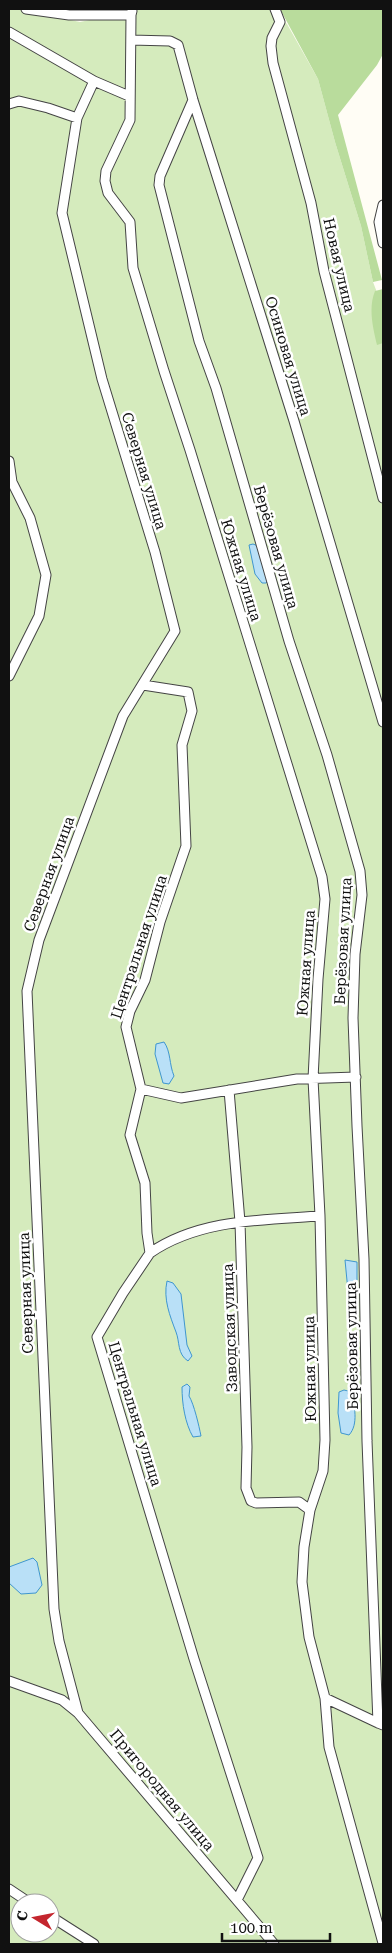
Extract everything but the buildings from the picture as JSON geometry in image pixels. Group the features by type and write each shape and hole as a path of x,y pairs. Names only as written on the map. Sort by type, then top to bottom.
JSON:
{"street":[{"path":"26,9 69,15 132,12"},
{"name":"Новая улица","path":"275,9 280,22 272,38 273,63 311,203 324,271 383,498"},
{"name":"Южная улица","path":"132,12 130,120 106,171 105,181 108,193 130,222 134,268 158,352 322,877 325,899 318,979 313,1079 320,1216 325,1440 323,1471 310,1510 304,1547 302,1582 308,1637 325,1698 329,1746 383,1943"},
{"path":"9,32 94,81 129,96"},
{"name":"Осиновая улица","path":"131,40 170,40 178,45 193,100 294,421 383,722"},
{"name":"Северная улица","path":"78,1713 59,1641 54,1609 27,991 39,940 123,716 175,631 155,552 102,379 62,213 77,118 94,81"},
{"path":"9,104 19,100 77,118"},
{"name":"Берёзовая улица","path":"193,100 160,176 160,185 199,341 216,388 286,631 327,755 360,871 362,895 355,954 353,1018 356,1126 364,1259 367,1441 381,1724"},
{"path":"383,205 379,222 383,243"},
{"path":"9,461 12,482 30,518 46,575 40,616 9,676"},
{"name":"Центральная улица","path":"143,685 188,692 192,711 182,745 186,846 160,922 145,980 130,1011 126,1028 141,1089 130,1136 145,1183 147,1233 150,1253 97,1337 194,1659 258,1858 237,1900"},
{"path":"141,1089 181,1098 264,1084 356,1077"},
{"name":"Заводская улица","path":"229,1090 240,1222 247,1447 246,1488 251,1501 256,1503 299,1502 310,1510"},
{"path":"150,1253 163,1244 192,1232 240,1222 320,1216"},
{"name":"Пригородная улица","path":"9,1681 62,1700 78,1713 274,1944"},
{"path":"325,1698 381,1724"},
{"path":"60,1922 94,1944"}],"green space":[{"path":"9,9 20,9 80,22 142,9 272,9 287,24 318,79 361,226 373,282 383,308 383,1944 9,1944"},
{"path":"280,9 383,9 383,54 377,65 338,115 382,280 373,282 361,226 318,79"},
{"path":"383,289 383,343 377,345 372,318 372,304 375,291"}],"water":[{"path":"249,545 258,546 269,580 266,583 262,583 255,574"},
{"path":"164,1042 168,1050 174,1076 169,1084 163,1083 155,1054 156,1044"},
{"path":"345,1260 357,1262 357,1291 348,1291"},
{"path":"167,1281 173,1283 181,1294 187,1345 192,1356 188,1361 180,1351 168,1307"},
{"path":"187,1384 190,1387 189,1396 201,1436 193,1437 186,1420 182,1387"},
{"path":"344,1390 352,1392 355,1409 354,1426 349,1435 341,1433 338,1413 339,1392"},
{"path":"33,1558 37,1562 42,1585 36,1593 21,1594 9,1583 9,1567"}]}
